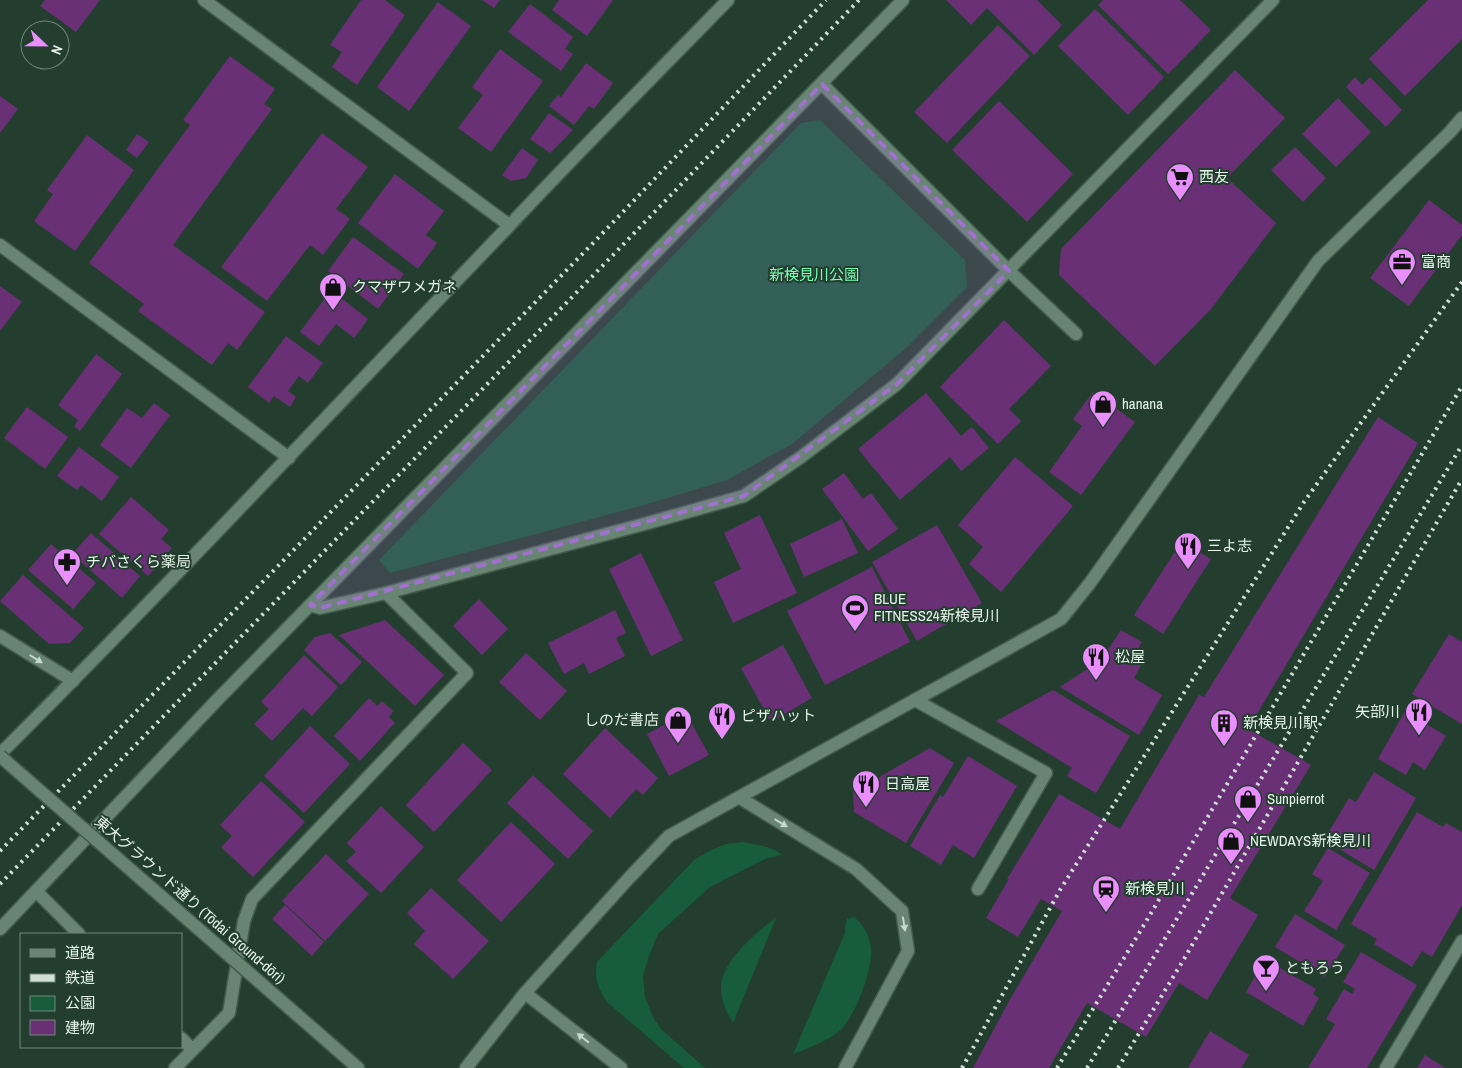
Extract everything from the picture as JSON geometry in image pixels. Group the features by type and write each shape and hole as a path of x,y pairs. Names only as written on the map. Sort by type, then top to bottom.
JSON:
{"street":[{"path":"204,0 509,225"},
{"path":"0,755 289,458 509,225 728,0"},
{"path":"0,929 219,698 903,0"},
{"path":"310,605 320,608 386,593 744,496 801,457 897,384 1273,0"},
{"path":"822,84 1009,271 1076,334"},
{"path":"466,1068 525,993 628,878 669,836 1061,619 1095,575 1318,261 1462,118"},
{"path":"0,245 289,458"},
{"path":"175,1068 229,1013 244,921 252,899 467,674 386,593"},
{"path":"0,636 72,681"},
{"path":"915,700 1046,773 978,889"},
{"name":"東大グラウンド通り (Tōdai Ground-dōri)","path":"0,755 358,1068"},
{"path":"740,798 856,869 902,911 908,951 845,1068"},
{"path":"36,891 78,933"},
{"path":"1386,1068 1462,941"},
{"path":"525,993 621,1068"},
{"path":"182,1039 192,1049"}],"highlighted area":[{"path":"822,84 1009,271 897,384 744,496 320,608 310,605"}],"green space":[{"name":"新検見川公園","path":"820,120 965,260 967,287 906,348 792,444 727,480 644,505 390,573 379,560 801,123"},
{"path":"743,842 769,848 782,855 765,859 710,887 658,934 643,976 645,997 653,1017 661,1029 705,1068 684,1068 607,1002 597,983 597,962 694,860 726,844"},
{"path":"854,917 866,932 870,941 871,951 869,970 856,1006 844,1026 833,1036 793,1054 845,933 847,919"},
{"path":"776,918 733,1023 721,994 722,979 726,969 741,949 759,931"}],"building":[{"path":"45,0 100,0 76,32 70,28 70,20 59,20 40,6"},
{"path":"361,0 385,0 405,15 357,85 332,67 342,52 330,45"},
{"path":"482,0 500,0 494,8"},
{"path":"559,0 613,0 587,36 552,10"},
{"path":"946,0 1037,0 1062,25 1034,55 987,8 971,25"},
{"path":"1103,0 1180,0 1211,30 1168,74 1098,5"},
{"path":"1428,0 1462,0 1462,39 1405,96 1369,59"},
{"path":"438,2 471,26 409,111 377,87"},
{"path":"530,4 573,37 565,49 573,54 561,71 508,32"},
{"path":"1095,9 1164,77 1128,115 1058,46"},
{"path":"998,25 1030,56 947,143 914,112"},
{"path":"500,49 543,81 491,152 458,128 483,95 472,87"},
{"path":"230,56 275,89 264,104 272,109 173,245 265,312 237,350 228,343 212,365 138,311 144,304 89,263 190,125 183,120"},
{"path":"586,63 613,83 594,109 589,106 574,125 549,106 558,95 561,97"},
{"name":"西友","path":"1235,70 1285,118 1227,178 1276,223 1211,309 1155,366 1059,275 1061,249"},
{"path":"1355,77 1362,85 1370,77 1402,110 1386,127 1346,87"},
{"path":"0,96 18,109 0,133"},
{"path":"1338,98 1371,132 1336,167 1302,134"},
{"path":"999,101 1073,174 1027,222 952,150"},
{"path":"549,113 573,130 550,153 530,139"},
{"path":"322,133 368,167 336,209 350,219 323,255 310,245 267,301 221,267"},
{"path":"137,134 149,142 137,158 126,150"},
{"path":"87,135 134,170 75,251 34,221 53,194 47,190"},
{"path":"1295,147 1326,178 1303,202 1271,170"},
{"path":"522,148 538,160 526,178 511,181 502,175"},
{"path":"395,174 444,211 426,235 437,243 418,269 358,223"},
{"path":"1429,200 1462,225 1462,235 1409,306 1370,278"},
{"path":"353,237 404,274 378,309 328,271"},
{"path":"0,286 22,302 0,331"},
{"path":"331,290 368,319 354,338 336,324 319,346 300,332"},
{"path":"1004,320 1051,366 1009,409 1021,421 998,444 940,387"},
{"path":"286,336 323,363 308,383 299,376 288,391 296,397 290,407 274,396 269,403 248,387"},
{"path":"96,354 122,374 80,431 74,426 78,420 58,405"},
{"path":"1093,392 1135,422 1081,495 1049,472 1082,426 1073,419"},
{"path":"926,393 961,436 972,427 989,448 961,471 950,457 900,500 858,449"},
{"path":"154,403 170,415 131,468 100,445 127,408 142,418"},
{"path":"27,407 68,437 45,469 4,438"},
{"name":"新検見川駅","path":"1378,417 1418,443 1248,729 1311,765 1230,898 1258,915 1207,1000 1179,983 1146,1037 1087,1003 1049,1068 973,1068 1008,1003 1062,911 1041,899 1018,937 986,918 1009,879 1007,879 1059,794 1120,829 1199,695 1204,697"},
{"path":"79,447 119,477 102,501 81,485 77,490 57,476"},
{"path":"1015,457 1073,506 1001,592 969,564 983,547 958,525"},
{"path":"844,473 863,499 871,493 898,529 868,551 822,489"},
{"path":"131,497 169,530 161,539 172,548 148,576 99,534"},
{"path":"760,515 797,593 733,623 714,582 741,569 724,533"},
{"path":"842,519 858,553 804,577 790,544"},
{"path":"937,525 982,603 917,641 872,562"},
{"path":"91,533 140,576 122,598 72,554"},
{"path":"1182,541 1211,559 1163,634 1134,615"},
{"path":"51,544 96,583 73,609 28,570"},
{"path":"641,553 683,640 651,656 609,569"},
{"path":"872,567 910,642 825,685 787,611"},
{"path":"23,575 84,628 70,643 49,644 0,601"},
{"path":"479,599 508,629 482,655 453,626"},
{"path":"615,610 626,633 616,638 625,656 589,674 584,663 564,674 548,643"},
{"path":"385,620 444,675 415,706 339,635"},
{"path":"1121,630 1142,642 1136,652 1145,658 1134,678 1162,695 1139,735 1060,687 1102,659"},
{"path":"330,633 362,662 341,685 304,650 315,637"},
{"path":"1449,634 1462,642 1462,724 1412,694"},
{"path":"783,645 812,698 771,722 741,668"},
{"path":"526,653 567,691 540,720 499,682"},
{"path":"304,655 338,687 312,716 303,708 272,741 254,724 269,709 261,702"},
{"path":"1053,690 1130,736 1096,793 1067,776 1072,768 996,721"},
{"path":"369,698 377,706 382,701 393,711 389,717 395,723 360,761 334,736"},
{"path":"1405,711 1446,736 1425,770 1413,762 1406,775 1378,759"},
{"name":"しのだ書店","path":"686,713 709,755 669,776 647,734"},
{"path":"310,726 350,764 304,813 264,776"},
{"path":"605,728 658,778 643,795 636,789 610,818 563,774"},
{"path":"463,743 492,770 434,832 406,805"},
{"path":"930,748 954,763 906,843 854,812 853,792"},
{"path":"968,756 1017,786 974,858 953,845 941,865 910,846 940,795 943,797"},
{"path":"1374,772 1416,798 1374,870 1324,840 1349,798 1356,802"},
{"path":"533,775 593,831 568,859 507,803"},
{"path":"261,781 305,822 253,877 221,847 232,836 220,825"},
{"path":"381,806 424,847 381,893 346,861 356,852 347,843"},
{"path":"1417,812 1443,827 1446,823 1462,832 1462,905 1432,957 1422,951 1412,967 1374,944 1377,939 1351,924"},
{"path":"511,822 555,864 501,922 457,880"},
{"path":"1328,848 1370,873 1336,930 1304,911 1323,881 1312,874"},
{"path":"326,854 369,894 325,941 282,901"},
{"path":"431,888 489,941 453,979 414,944 425,931 407,913"},
{"path":"285,905 324,942 312,956 272,919"},
{"path":"1295,914 1345,945 1325,977 1275,947"},
{"path":"1361,952 1417,985 1367,1068 1308,1068 1335,1024 1326,1019 1344,989 1352,994 1355,989 1343,982"},
{"path":"1265,959 1316,989 1313,994 1319,998 1303,1026 1246,992"},
{"path":"1210,1031 1249,1055 1241,1068 1188,1068"},
{"path":"1425,1055 1445,1068 1417,1068"}],"railway":[{"path":"0,851 597,239 826,0"},
{"path":"0,884 859,0"},
{"path":"962,1068 1060,890 1304,502 1462,282"},
{"path":"1057,1068 1141,930 1462,386"},
{"path":"1087,1068 1462,445"},
{"path":"1118,1068 1184,959 1462,479"}],"place":[{"name":"西友","path":"1180,201"},
{"name":"富商","path":"1402,286"},
{"name":"クマザワメガネ","path":"333,311"},
{"name":"hanana","path":"1103,428"},
{"name":"三よ志","path":"1188,570"},
{"name":"チバさくら薬局","path":"67,586"},
{"name":"BLUE FITNESS24新検見川","path":"855,632"},
{"name":"松屋","path":"1096,681"},
{"name":"矢部川","path":"1419,736"},
{"name":"ピザハット","path":"722,740"},
{"name":"しのだ書店","path":"678,744"},
{"name":"新検見川駅","path":"1224,747"},
{"name":"日高屋","path":"866,808"},
{"name":"Sunpierrot","path":"1248,823"},
{"name":"NEWDAYS新検見川","path":"1231,865"},
{"name":"新検見川","path":"1106,913"},
{"name":"ともろう","path":"1266,992"}]}
